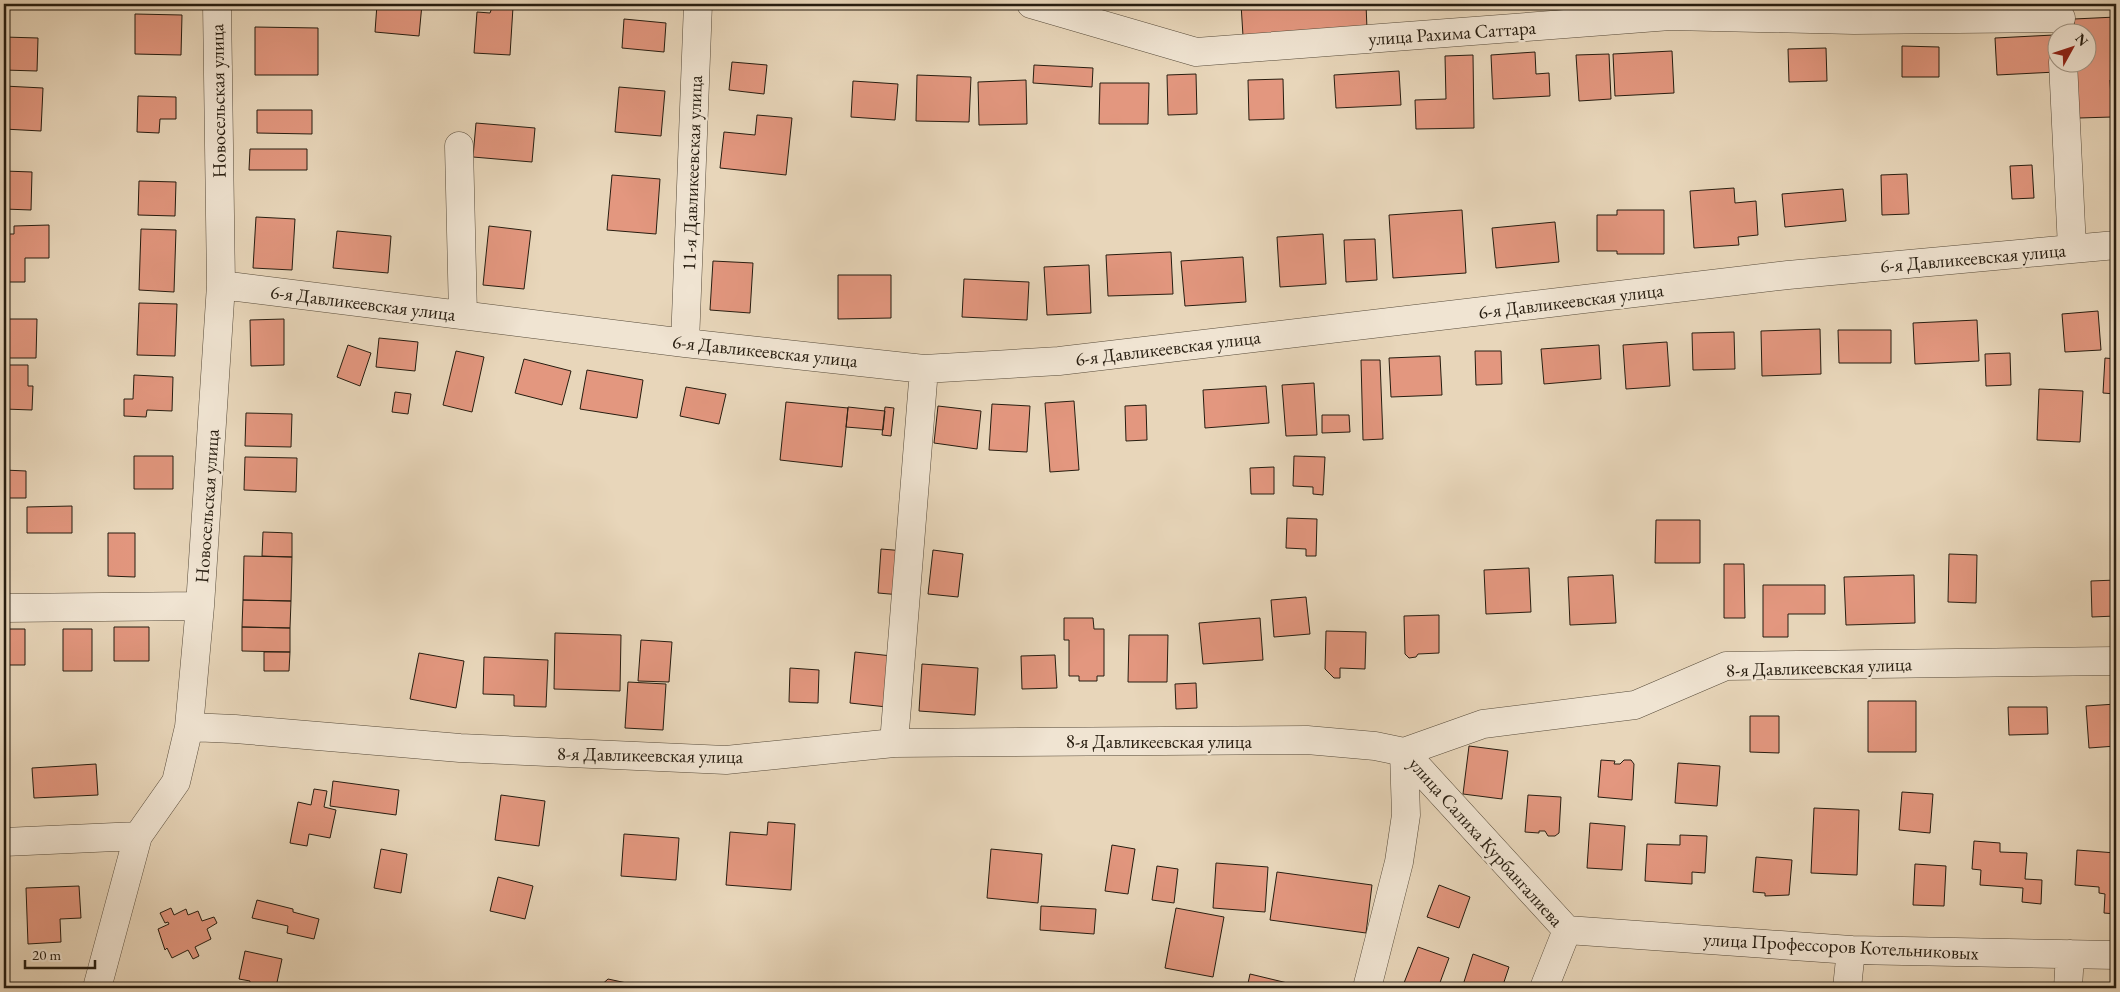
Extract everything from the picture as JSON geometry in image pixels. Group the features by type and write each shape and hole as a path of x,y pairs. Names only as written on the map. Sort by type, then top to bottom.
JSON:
{"street":[{"name":"Новосельская улица","path":"97,988 138,836 176,782 189,727 200,606 221,285 217,4"},
{"name":"11-я Давликеевская улица","path":"686,343 698,4"},
{"name":"улица Рахима Саттара","path":"1030,4 1196,52 1670,16 1854,20 2061,18"},
{"path":"2063,72 2072,248"},
{"path":"459,146 463,315"},
{"name":"6-я Давликеевская улица","path":"221,285 686,343 924,369 1059,361 1788,275 2116,245"},
{"path":"894,743 924,369"},
{"path":"4,608 200,606"},
{"name":"8-я Давликеевская улица","path":"189,727 235,729 460,748 726,760 894,743 1307,740 1375,746 1404,752 1483,724 1636,706 1726,666 2116,661"},
{"path":"1367,988 1399,862 1406,815 1404,752"},
{"name":"улица Салиха Курбангалиева","path":"1404,752 1567,930 1544,988"},
{"path":"4,842 138,836"},
{"name":"улица Профессоров Котельниковых","path":"1567,930 1850,950 2116,955"},
{"path":"1847,988 1850,950"},
{"path":"2068,988 2070,954"}],"building":[{"path":"377,4 422,4 419,36 375,32"},
{"path":"1241,4 1366,4 1367,29 1243,36"},
{"path":"493,5 513,7 510,55 474,53 477,12 490,13"},
{"path":"135,14 182,15 181,55 135,54"},
{"path":"2116,17 2116,80 2110,80 2112,117 2079,118 2077,72 2098,72 2098,22 2074,22 2074,19"},
{"path":"624,19 666,23 664,52 622,48"},
{"path":"255,27 318,28 318,75 255,75"},
{"path":"2048,35 2048,72 2056,72 1997,75 1995,38"},
{"path":"4,37 38,38 37,71 4,70"},
{"path":"1902,46 1939,47 1939,77 1902,77"},
{"path":"1826,48 1827,81 1789,82 1788,49"},
{"path":"1672,51 1674,93 1615,96 1613,54"},
{"path":"1535,52 1536,74 1549,73 1550,96 1493,99 1491,55"},
{"path":"1609,54 1611,99 1579,101 1576,55"},
{"path":"1473,55 1474,128 1416,129 1415,100 1446,99 1445,56"},
{"path":"732,62 767,65 764,94 729,90"},
{"path":"1034,65 1093,68 1092,87 1033,83"},
{"path":"1399,71 1401,105 1336,108 1334,75"},
{"path":"1196,74 1197,114 1168,115 1167,75"},
{"path":"917,75 971,77 969,122 916,121"},
{"path":"1283,79 1284,119 1249,120 1248,80"},
{"path":"1026,80 1027,124 979,125 978,82"},
{"path":"853,81 898,84 895,120 851,117"},
{"path":"1100,83 1149,83 1148,124 1099,124"},
{"path":"4,86 43,88 41,131 4,129"},
{"path":"619,87 665,91 661,136 615,132"},
{"path":"138,96 176,97 176,119 160,119 159,133 137,132"},
{"path":"257,110 312,110 312,134 257,133"},
{"path":"757,115 792,118 786,175 720,168 724,132 755,135"},
{"path":"476,123 535,128 532,162 473,157"},
{"path":"250,149 307,149 307,170 249,170"},
{"path":"2032,165 2034,198 2012,199 2010,166"},
{"path":"4,171 32,172 31,210 4,209"},
{"path":"1907,174 1909,214 1882,215 1881,175"},
{"path":"612,175 660,179 656,234 607,230"},
{"path":"139,181 176,182 175,216 138,215"},
{"path":"1734,188 1735,203 1756,201 1758,235 1738,237 1739,245 1694,248 1690,191"},
{"path":"1843,189 1846,221 1785,227 1782,194"},
{"path":"1462,210 1466,273 1393,278 1389,215"},
{"path":"1617,210 1664,210 1664,254 1617,254 1617,251 1597,251 1597,215 1617,215"},
{"path":"256,217 295,219 292,270 253,268"},
{"path":"1555,222 1559,262 1496,268 1492,228"},
{"path":"49,225 49,258 25,258 25,282 4,282 4,234 14,234 14,226"},
{"path":"489,226 531,231 524,289 483,285"},
{"path":"141,229 176,230 174,292 139,290"},
{"path":"337,231 391,236 388,273 333,268"},
{"path":"1323,234 1326,284 1280,287 1277,237"},
{"path":"1375,239 1377,280 1346,282 1344,240"},
{"path":"1171,252 1173,294 1108,296 1106,255"},
{"path":"1243,257 1246,302 1185,306 1181,261"},
{"path":"713,261 753,263 750,313 710,310"},
{"path":"1089,265 1091,313 1047,315 1044,267"},
{"path":"838,275 891,275 891,318 838,319"},
{"path":"964,279 1029,282 1027,320 962,317"},
{"path":"139,303 177,304 175,356 137,355"},
{"path":"2098,311 2101,350 2065,352 2062,314"},
{"path":"4,319 37,319 36,358 4,358"},
{"path":"284,319 284,365 251,366 250,320"},
{"path":"1977,320 1979,361 1915,364 1913,323"},
{"path":"1820,329 1821,374 1762,376 1761,331"},
{"path":"1838,330 1891,330 1891,363 1839,363"},
{"path":"1734,332 1735,369 1693,370 1692,333"},
{"path":"379,338 418,342 415,371 376,367"},
{"path":"1667,342 1670,386 1626,389 1623,345"},
{"path":"348,345 371,353 360,386 337,377"},
{"path":"1599,345 1601,379 1544,384 1541,349"},
{"path":"456,351 484,357 472,412 443,405"},
{"path":"1475,351 1501,351 1502,384 1476,385"},
{"path":"2010,353 2011,385 1986,386 1985,354"},
{"path":"1440,356 1442,395 1391,397 1389,358"},
{"path":"2105,358 2116,359 2116,394 2103,393"},
{"path":"524,359 571,371 562,405 515,393"},
{"path":"1361,360 1380,360 1383,439 1363,440"},
{"path":"4,365 28,365 28,386 33,386 32,410 4,409"},
{"path":"587,370 643,380 637,418 580,409"},
{"path":"134,375 173,377 172,411 147,410 146,417 124,416 124,399 133,399"},
{"path":"1314,383 1317,435 1286,436 1282,385"},
{"path":"1266,386 1269,423 1205,428 1203,390"},
{"path":"686,387 726,394 719,424 680,416"},
{"path":"2039,389 2083,391 2080,442 2037,440"},
{"path":"395,392 411,394 408,414 392,412"},
{"path":"1074,401 1079,470 1050,472 1045,403"},
{"path":"786,402 848,408 842,467 780,460"},
{"path":"992,404 1030,406 1027,452 989,450"},
{"path":"1146,405 1147,440 1126,441 1125,406"},
{"path":"938,406 981,411 977,449 934,443"},
{"path":"848,407 885,411 883,430 846,427"},
{"path":"885,407 894,408 891,436 882,435"},
{"path":"246,413 292,414 291,447 245,446"},
{"path":"1322,415 1349,415 1350,432 1322,433"},
{"path":"134,456 173,456 173,489 134,489"},
{"path":"1294,456 1325,457 1323,495 1313,494 1313,487 1293,486"},
{"path":"245,457 297,458 296,492 244,490"},
{"path":"1274,467 1274,494 1251,494 1250,468"},
{"path":"4,470 26,471 26,498 4,498"},
{"path":"72,506 72,533 27,533 27,507"},
{"path":"1287,518 1317,519 1316,556 1306,556 1306,549 1286,548"},
{"path":"1656,520 1700,520 1700,563 1655,563"},
{"path":"263,532 292,533 292,557 262,556"},
{"path":"108,533 135,533 135,577 108,576"},
{"path":"881,549 905,551 901,595 878,593"},
{"path":"933,550 963,554 958,597 928,594"},
{"path":"1949,554 1977,555 1976,603 1948,602"},
{"path":"244,556 292,557 291,601 243,600"},
{"path":"1724,564 1744,564 1745,618 1724,618"},
{"path":"1529,568 1531,612 1486,614 1484,570"},
{"path":"1613,575 1616,623 1570,625 1568,577"},
{"path":"1914,575 1915,623 1846,625 1844,577"},
{"path":"2116,580 2116,616 2092,617 2091,581"},
{"path":"1763,585 1825,585 1825,614 1788,614 1788,637 1763,637"},
{"path":"1306,597 1310,634 1274,637 1271,600"},
{"path":"243,600 291,601 290,628 242,627"},
{"path":"1439,615 1439,653 1418,654 1416,657 1409,658 1405,654 1404,616"},
{"path":"1064,618 1093,618 1094,629 1104,629 1104,676 1097,676 1097,681 1079,681 1079,676 1069,676 1069,640 1064,640"},
{"path":"1260,618 1263,660 1203,664 1199,623"},
{"path":"114,627 149,627 149,661 114,661"},
{"path":"242,627 290,628 290,652 242,651"},
{"path":"4,629 25,629 25,665 4,665"},
{"path":"63,629 92,629 92,671 63,671"},
{"path":"1326,631 1366,632 1365,669 1340,668 1340,678 1334,678 1325,669"},
{"path":"555,633 621,635 620,691 554,689"},
{"path":"1129,635 1168,635 1167,682 1128,682"},
{"path":"641,640 672,642 669,682 638,681"},
{"path":"264,652 290,652 289,671 264,671"},
{"path":"855,652 892,656 887,707 850,703"},
{"path":"419,653 464,661 456,708 410,699"},
{"path":"1055,655 1057,688 1022,689 1021,656"},
{"path":"484,657 548,660 546,707 514,706 514,695 483,694"},
{"path":"922,664 978,668 975,715 919,711"},
{"path":"790,668 819,670 818,703 789,702"},
{"path":"628,682 666,684 663,730 625,728"},
{"path":"1196,683 1197,708 1176,709 1175,684"},
{"path":"1868,701 1916,701 1916,752 1868,752"},
{"path":"2116,704 2116,746 2089,748 2086,706"},
{"path":"2008,707 2047,707 2048,734 2009,735"},
{"path":"1750,716 1779,716 1779,753 1750,752"},
{"path":"1469,746 1508,751 1502,799 1463,794"},
{"path":"1601,760 1615,761 1614,764 1620,764 1624,760 1631,760 1634,764 1632,800 1598,797"},
{"path":"1678,763 1720,766 1717,806 1675,803"},
{"path":"96,764 98,795 34,798 32,768"},
{"path":"333,781 399,790 396,815 330,806"},
{"path":"314,789 327,791 324,807 336,810 330,838 309,834 307,846 290,843 298,802 311,805"},
{"path":"1902,792 1933,794 1930,833 1899,830"},
{"path":"501,795 545,801 539,846 495,840"},
{"path":"1528,795 1561,797 1559,833 1555,836 1548,836 1545,831 1539,831 1539,833 1525,832"},
{"path":"1814,808 1859,810 1857,875 1811,873"},
{"path":"768,822 795,824 791,890 726,885 730,832 767,835"},
{"path":"1590,823 1625,826 1622,870 1587,868"},
{"path":"624,834 679,838 676,880 621,876"},
{"path":"1680,835 1707,836 1705,873 1692,872 1692,884 1645,881 1647,844 1680,845"},
{"path":"1974,841 2000,843 2000,852 2027,853 2025,879 2042,880 2041,904 2022,902 2023,888 1980,885 1981,870 1972,869"},
{"path":"1112,845 1135,849 1128,894 1105,891"},
{"path":"381,849 407,854 401,893 374,888"},
{"path":"991,849 1042,854 1038,903 987,898"},
{"path":"2077,850 2116,853 2116,914 2104,913 2105,894 2099,893 2099,887 2075,885"},
{"path":"1756,857 1792,860 1789,895 1765,896 1765,893 1753,892"},
{"path":"1216,863 1268,867 1265,912 1213,908"},
{"path":"1915,864 1946,866 1944,906 1913,905"},
{"path":"1157,866 1178,869 1174,903 1152,900"},
{"path":"1277,872 1372,885 1366,933 1270,920"},
{"path":"498,877 533,886 525,919 490,911"},
{"path":"1439,885 1470,897 1459,928 1427,917"},
{"path":"79,886 81,918 60,919 61,942 28,944 26,888"},
{"path":"257,900 293,909 293,912 319,919 314,939 287,933 288,926 252,918"},
{"path":"1041,906 1096,909 1094,934 1040,930"},
{"path":"171,908 174,915 186,909 188,915 198,911 202,921 214,917 217,923 207,929 211,939 195,947 199,956 193,959 188,950 172,958 167,948 165,950 158,929 169,924 168,922 165,923 160,913"},
{"path":"1176,908 1224,917 1213,977 1165,968"},
{"path":"1418,947 1449,958 1438,988 1418,988 1404,983"},
{"path":"245,951 282,959 276,987 264,984 263,988 249,988 250,981 239,979"},
{"path":"1473,954 1509,967 1502,988 1462,988"},
{"path":"1250,974 1304,987 1304,988 1247,988"},
{"path":"608,979 650,988 598,988"}]}
